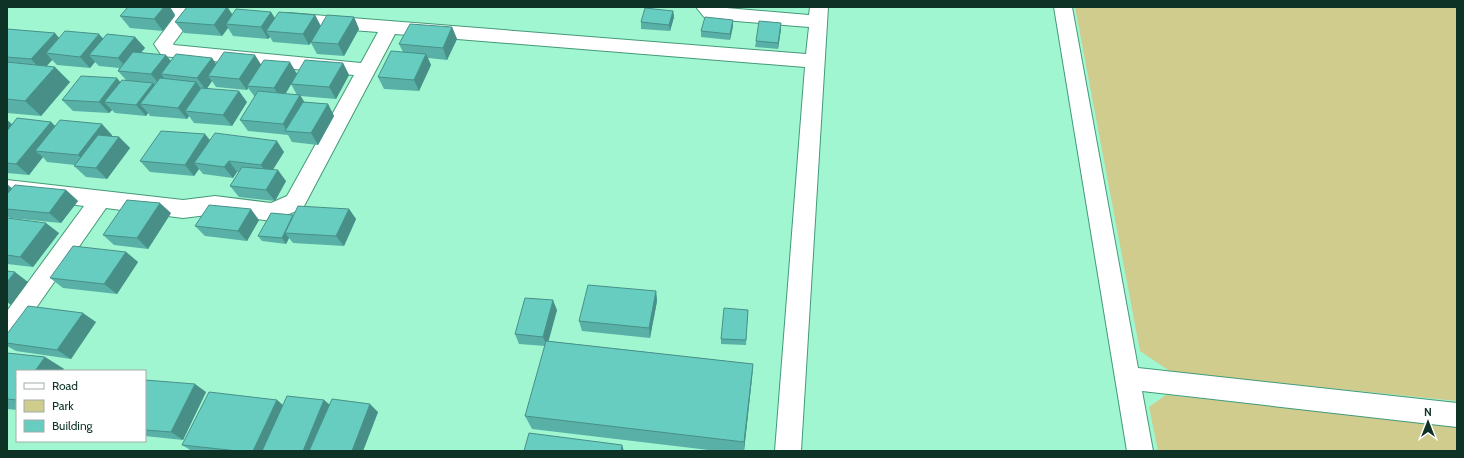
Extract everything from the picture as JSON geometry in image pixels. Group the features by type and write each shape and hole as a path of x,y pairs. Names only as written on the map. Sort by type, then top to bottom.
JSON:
{"street":[{"path":"136,7 234,15"},
{"path":"705,7 710,13 819,15 788,451"},
{"path":"1063,7 1140,451"},
{"path":"188,11 163,44 169,51 367,70"},
{"path":"273,18 815,61"},
{"path":"7,188 184,209 215,205 273,212 295,202 390,27"},
{"path":"7,330 101,199"},
{"path":"1127,378 1457,415"}],"green space":[{"path":"1075,7 1455,7 1457,9 1457,401 1171,372 1140,351"},
{"path":"1166,395 1457,425 1457,451 1158,451 1149,407"}],"building":[{"path":"128,7 164,7 154,19 120,16"},
{"path":"187,7 227,7 214,25 175,22"},
{"path":"645,8 673,11 669,25 641,22"},
{"path":"236,9 271,12 261,27 226,24"},
{"path":"279,12 315,15 303,34 266,31"},
{"path":"327,15 354,17 338,44 311,42"},
{"path":"705,17 733,20 730,34 701,31"},
{"path":"759,21 781,23 778,43 756,41"},
{"path":"410,24 452,27 443,48 399,44"},
{"path":"7,29 55,33 31,59 7,57"},
{"path":"65,31 99,34 80,57 46,53"},
{"path":"107,34 135,37 118,58 89,55"},
{"path":"391,51 426,54 414,80 378,77"},
{"path":"133,52 166,55 151,74 118,71"},
{"path":"224,52 255,55 239,79 208,76"},
{"path":"176,54 212,58 197,78 161,74"},
{"path":"264,60 290,62 274,88 247,86"},
{"path":"305,60 343,63 329,87 291,84"},
{"path":"7,62 55,67 25,101 7,99"},
{"path":"81,76 117,78 99,102 62,100"},
{"path":"160,78 196,82 178,108 140,104"},
{"path":"122,80 153,83 136,105 104,102"},
{"path":"201,88 239,91 223,115 185,111"},
{"path":"258,91 300,95 283,124 240,120"},
{"path":"303,102 328,104 311,133 285,131"},
{"path":"17,118 51,122 16,164 7,163 7,131"},
{"path":"60,120 102,124 78,155 35,151"},
{"path":"161,131 205,134 185,165 140,161"},
{"path":"215,133 277,141 261,165 229,161 224,167 194,163"},
{"path":"98,135 119,137 96,168 74,166"},
{"path":"242,167 278,170 266,190 230,186"},
{"path":"15,185 66,190 49,213 7,209 7,194"},
{"path":"127,200 160,203 137,238 103,235"},
{"path":"209,205 251,209 238,231 195,226"},
{"path":"298,206 349,209 336,236 285,233"},
{"path":"271,213 293,215 282,238 258,236"},
{"path":"7,218 46,223 20,257 7,255"},
{"path":"73,246 126,252 104,284 50,278"},
{"path":"7,271 15,272 7,282"},
{"path":"588,285 656,291 649,328 579,321"},
{"path":"525,298 553,300 543,337 515,334"},
{"path":"28,306 83,313 57,350 7,343 7,334"},
{"path":"724,308 748,310 746,340 721,339"},
{"path":"546,341 753,364 744,442 525,416"},
{"path":"7,353 45,357 36,370 16,370 16,400 7,399"},
{"path":"146,380 195,384 171,432 146,430"},
{"path":"209,392 277,400 253,451 238,451 182,445"},
{"path":"287,396 324,400 303,451 262,451"},
{"path":"332,399 370,404 352,451 309,451"},
{"path":"529,433 622,445 621,451 524,451"}]}
